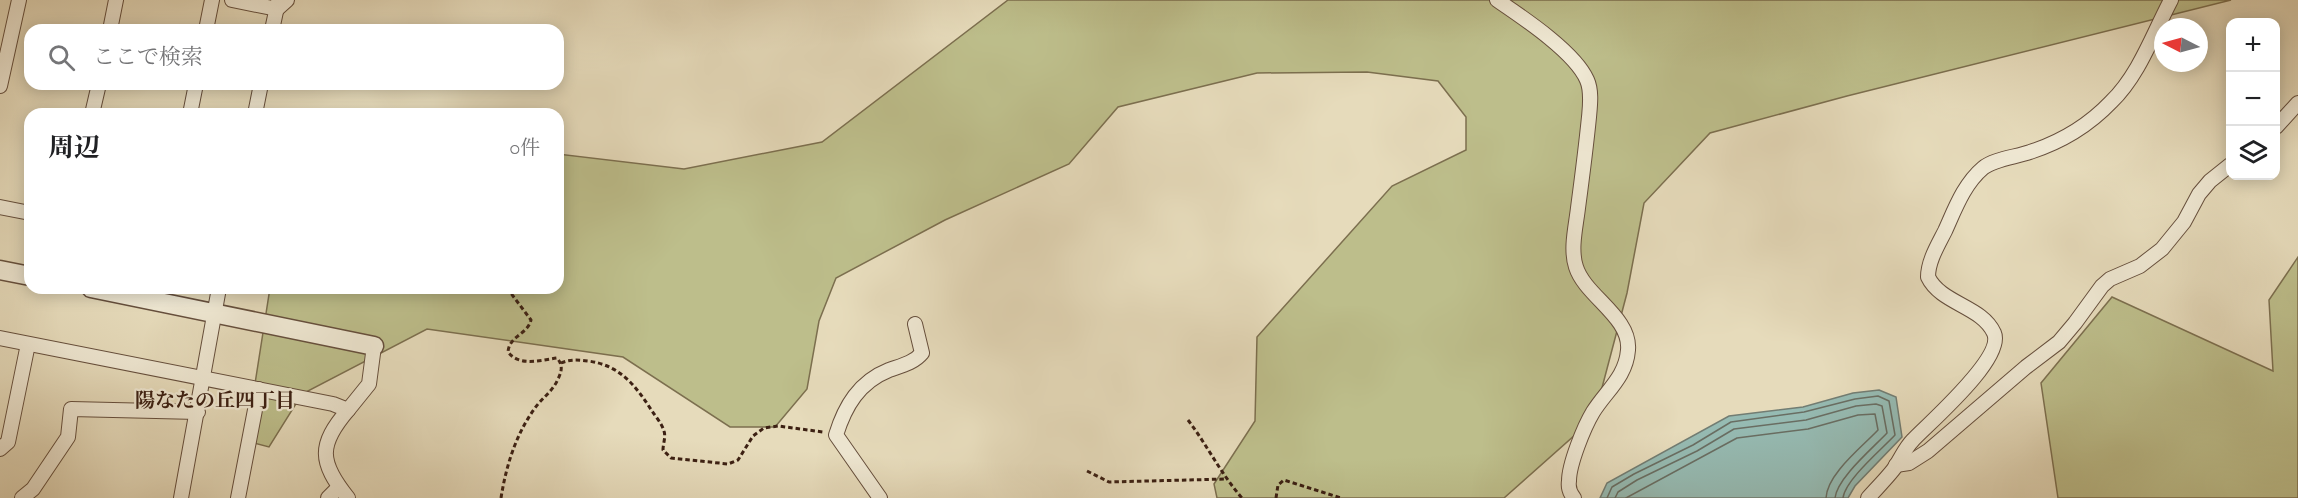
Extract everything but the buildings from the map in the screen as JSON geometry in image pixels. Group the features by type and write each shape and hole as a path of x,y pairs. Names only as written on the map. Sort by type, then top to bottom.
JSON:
{"street":[{"path":"0,86 19,0"},
{"path":"111,24 116,0"},
{"path":"207,24 212,0"},
{"path":"232,0 281,3 274,24"},
{"path":"1497,0 1565,52 1586,78 1589,91 1589,117 1574,258 1581,278 1620,323 1629,342 1622,372 1592,413 1571,468 1569,487 1574,498"},
{"path":"1868,498 1914,439 1954,402 1995,346 1994,333 1989,326 1968,308 1943,294 1928,277 1929,264 1961,198 1984,166 2033,151 2062,139 2082,128 2111,103 2128,82 2171,0"},
{"path":"93,108 98,90"},
{"path":"191,108 195,90"},
{"path":"256,108 260,90"},
{"path":"2277,126 2298,103"},
{"path":"1896,465 1910,463 1928,451 2026,367 2059,342 2109,279 2140,266 2162,249 2184,222 2199,194 2226,168"},
{"path":"0,207 24,212"},
{"path":"0,270 24,275"},
{"path":"122,294 374,346 369,384 329,436 325,451 328,468 344,493 328,498"},
{"path":"182,498 218,294"},
{"path":"880,498 836,435 842,418 858,390 887,371 904,365 922,353 915,324"},
{"path":"0,338 333,404 348,410"},
{"path":"0,449 8,442 28,344"},
{"path":"238,498 259,389"},
{"path":"22,498 33,489 68,437 71,409 198,412"}],"path":[{"path":"501,498 508,463 516,441 535,407 553,389 558,380 561,363 557,358 528,361 512,357 508,352 508,346 529,327 531,320 512,294"},
{"path":"561,363 567,360 593,361 614,368 624,375 633,383 659,421 664,432 663,450 670,458 734,463 753,436 769,426 836,435"},
{"path":"1188,420 1206,444 1226,479 1242,498"},
{"path":"1087,471 1109,482 1226,479"},
{"path":"1276,498 1280,482 1289,480 1341,498"}],"green space":[{"path":"1008,0 2231,0 1847,96 1710,133 1644,203 1627,293 1594,418 1504,498 1217,498 1214,484 1255,421 1257,337 1392,186 1466,150 1466,117 1438,81 1367,72 1257,73 1118,107 1069,164 945,220 836,278 819,321 807,389 775,427 730,427 623,357 427,329 302,394 269,447 246,441 269,294 564,294 564,155 684,169 822,142"},
{"path":"2298,257 2298,498 2058,498 2041,383 2112,297 2273,371 2269,300"}],"water":[{"path":"1879,390 1896,397 1902,437 1855,486 1848,498 1600,498 1607,483 1729,416 1803,407 1853,393"}],"district":[{"name":"陽なたの丘四丁目","path":"215,400"}]}
